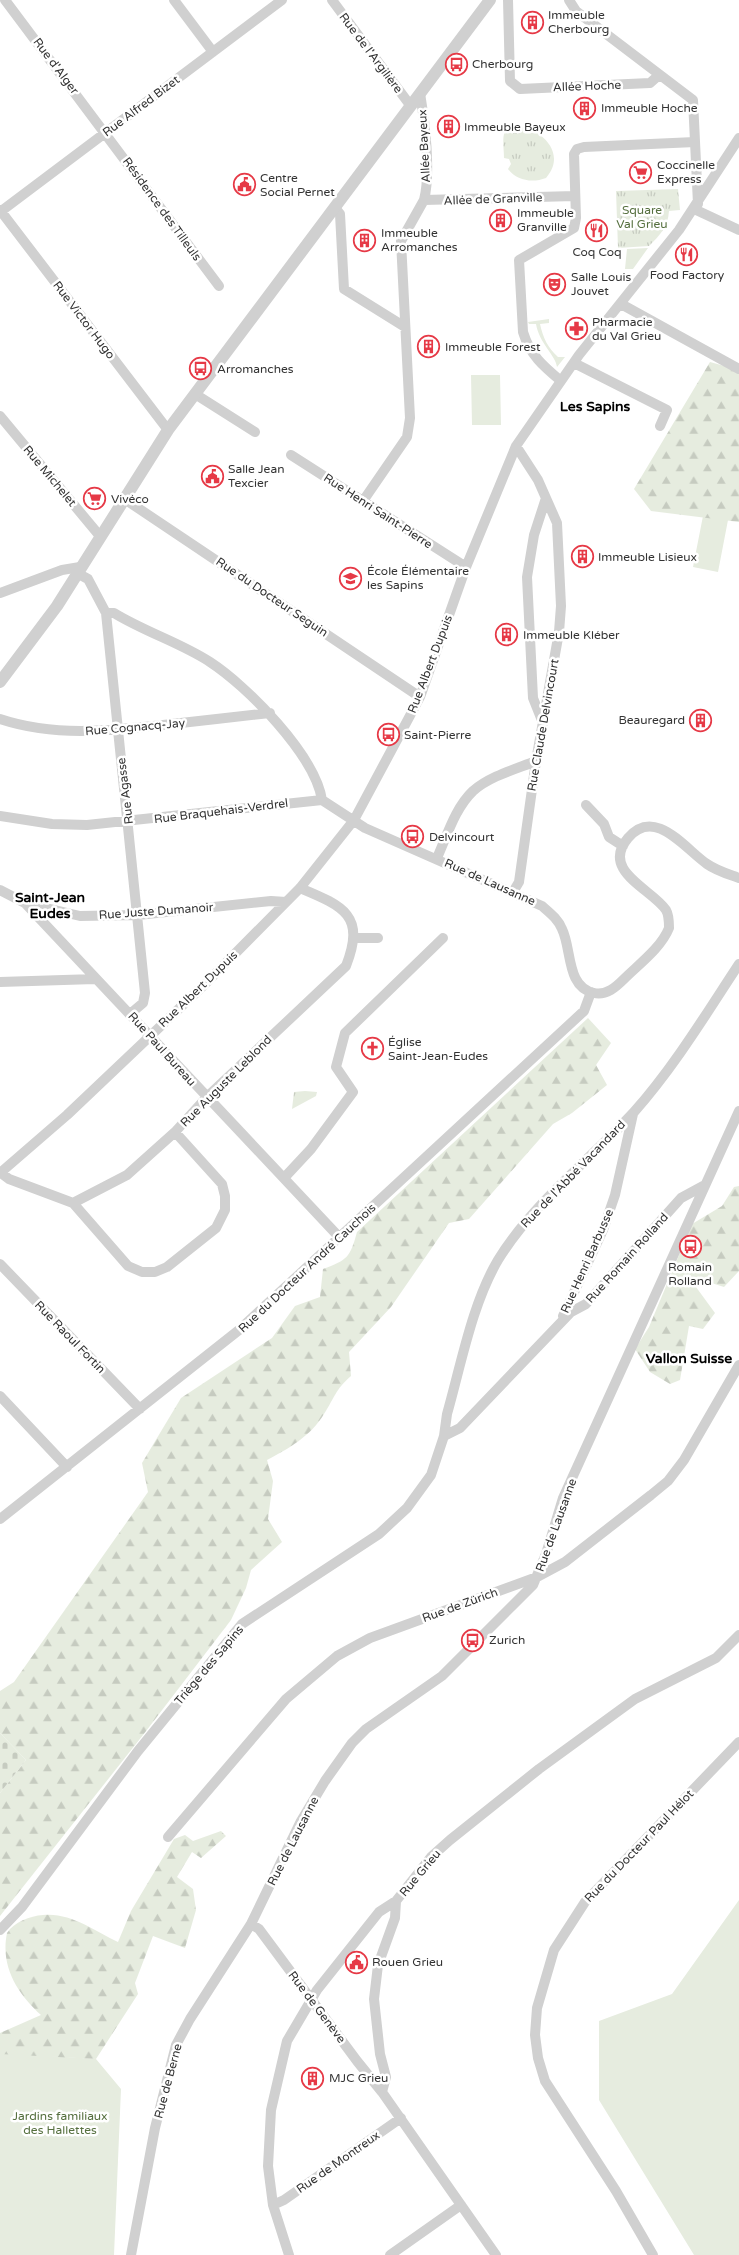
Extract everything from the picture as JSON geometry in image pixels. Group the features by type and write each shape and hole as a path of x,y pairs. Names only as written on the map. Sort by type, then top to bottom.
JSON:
{"street":[{"name":"Rue d'Alger","path":"6,0 106,132"},
{"path":"174,0 213,52"},
{"name":"Rue Alfred Bizet","path":"0,211 282,0"},
{"name":"Rue de l'Argilière","path":"332,0 410,105"},
{"path":"0,682 57,606 99,535 168,430 490,0"},
{"name":"Allée Hoche","path":"508,0 510,81 512,85 520,89 650,83 659,75"},
{"path":"571,1 576,10 693,100 696,207 739,230"},
{"name":"Allée Bayeux","path":"420,93 424,119 426,187 424,200"},
{"name":"Résidence des Tilleuls","path":"106,132 219,286"},
{"name":"Rue Albert Dupuis","path":"0,1173 67,1115 286,902 300,888 354,820 420,697 466,567 516,446 574,363 696,207 739,138"},
{"path":"561,381 538,362 523,332 519,260 574,228 576,218 574,154 577,149 695,142"},
{"name":"Allée de Granville","path":"424,200 575,196"},
{"path":"363,501 407,437 410,418 401,241 424,200"},
{"path":"334,208 340,214 344,289 405,327"},
{"name":"Rue Victor Hugo","path":"0,211 168,430"},
{"path":"621,304 739,369"},
{"path":"574,363 667,410 660,426"},
{"path":"195,394 255,432"},
{"name":"Rue Michelet","path":"0,416 99,535"},
{"name":"Rue Claude Delvincourt","path":"514,892 519,882 536,762 559,632 560,606 557,523 538,480 516,446"},
{"name":"Rue Henri Saint-Pierre","path":"291,455 466,567"},
{"name":"Rue du Docteur Seguin","path":"123,498 420,697"},
{"path":"543,723 533,698 527,577 534,535 546,498"},
{"path":"0,593 62,570 78,570"},
{"name":"Rue Agasse","path":"78,570 88,579 106,613 129,822 145,999 130,1014"},
{"path":"106,613 114,613 210,662 270,713 296,747 320,788 322,800"},
{"name":"Rue Cognacq-Jay","path":"0,719 41,729 77,732 118,730 270,713"},
{"path":"436,858 461,806 474,790 500,776 536,762"},
{"name":"Rue de Lausanne","path":"322,800 365,828 514,892 542,906 558,921 563,930 574,975 580,986 591,992"},
{"name":"Rue Braquehais-Verdrel","path":"0,816 52,824 129,822 322,800"},
{"path":"586,805 604,824 609,837 623,846"},
{"path":"591,992 606,992 616,987 659,944 669,928 666,910 627,875 621,863 620,855 623,846 636,831 650,826 658,827 672,835 708,865 739,878"},
{"path":"300,888 330,900 346,912 355,938 378,938"},
{"name":"Rue Juste Dumanoir","path":"0,890 25,902 80,916 138,915 271,901 286,902"},
{"name":"Rue Paul Bureau","path":"25,902 206,1098 340,1238"},
{"name":"Rue Auguste Leblond","path":"73,1203 127,1175 175,1132 206,1098 346,966 355,938"},
{"path":"284,1178 311,1149 353,1092 336,1068 345,1033 443,938"},
{"name":"Rue de l'Abbé Vacandard","path":"444,1436 447,1414 483,1289 498,1261 526,1221 634,1112 693,1034 739,964"},
{"path":"0,982 95,979"},
{"name":"Rue du Docteur André Cauchois","path":"0,1519 240,1330 584,1012 591,992"},
{"name":"Rue de Lausanne","path":"251,1924 301,1821 321,1786 352,1743 380,1717 442,1676 517,1604 537,1578 563,1498 739,1111"},
{"name":"Rue Henri Barbusse","path":"560,1322 603,1230 615,1195 634,1112"},
{"path":"0,1173 9,1179 73,1203 128,1266 142,1272 155,1272 168,1267 216,1228 225,1210 225,1196 222,1184 175,1132"},
{"name":"Rue Romain Rolland","path":"444,1436 460,1428 570,1312 586,1304 680,1198 705,1186"},
{"name":"Rue Raoul Fortin","path":"0,1264 140,1409"},
{"name":"Rue de Zürich","path":"168,1837 286,1699 337,1656 370,1638 537,1578 565,1562 668,1481 684,1460 739,1365"},
{"path":"0,1396 67,1467"},
{"name":"Triège des Sapins","path":"0,1930 22,1907 138,1751 242,1624 379,1534 407,1508 431,1475 444,1436"},
{"name":"Rue Grieu","path":"382,2092 386,2077 380,2054 374,1999 378,1965 395,1918 396,1901 431,1858 450,1840 539,1769 635,1699 716,1658 739,1635"},
{"name":"Rue du Docteur Paul Hélot","path":"653,2255 616,2191 545,2081 538,2058 535,2036 537,2008 554,1950 585,1902 739,1742"},
{"path":"289,2255 273,2205 268,2166 271,2110 287,2042 311,1998 379,1912 396,1901"},
{"name":"Rue de Genève","path":"251,1924 259,1929 382,2092"},
{"name":"Rue de Berne","path":"131,2255 143,2184 176,2045 190,2019 251,1924"},
{"path":"382,2092 496,2255"},
{"name":"Rue de Montreux","path":"273,2205 284,2200 401,2118"},
{"path":"390,2255 461,2205"}],"green space":[{"path":"511,125 531,130 547,142 552,150 554,159 552,168 546,178 526,180 516,176 508,169 511,164 509,159 504,158 503,139 505,131"},
{"name":"Square Val Grieu","path":"678,189 680,210 669,211 665,226 649,246 618,248 616,191"},
{"path":"648,248 633,269 625,269 627,249"},
{"path":"549,319 549,323 540,324 544,338 551,350 558,357 565,357 557,367 554,358 540,337 536,324 529,324 528,322"},
{"path":"710,362 739,370 739,522 651,511 634,489"},
{"path":"471,375 500,375 501,425 472,425"},
{"path":"703,516 728,520 718,572 693,567"},
{"path":"588,1018 611,1043 596,1065 607,1085 572,1113 553,1124 469,1219 449,1223 391,1307 349,1352 351,1376 338,1390 319,1422 298,1441 267,1460 273,1481 268,1519 282,1542 251,1570 246,1588 231,1620 0,1916 0,1793 26,1760 0,1733 0,1691 14,1682 148,1492 142,1463 181,1398 272,1338 295,1306 320,1297 323,1269 346,1257 357,1232"},
{"path":"294,1092 317,1092 316,1096 292,1109"},
{"path":"739,1186 739,1271 724,1287 702,1280 696,1287 715,1313 703,1329 689,1326 680,1380 670,1384 650,1372 635,1349 649,1327 692,1224 722,1206 734,1187"},
{"path":"0,1733 26,1760 0,1793"},
{"path":"221,1831 226,1836 201,1858 192,1852 177,1877 193,1889 196,1910 185,1948 153,1936 135,1983 138,1994 96,2059 0,2054 0,2033 41,2015 18,1989 9,1968 6,1957 6,1945 7,1933 10,1929 28,1918 53,1915 63,1916 82,1923 118,1942 131,1911 174,1839 185,1835 193,1841"},
{"path":"739,1900 739,2255 694,2255 599,2100 599,2021 672,1994"},
{"name":"Jardins familiaux des Hallettes","path":"0,2054 96,2059 121,2089 114,2255 0,2255"}],"place":[{"name":"Immeuble Cherbourg","path":"532,22"},
{"name":"Cherbourg","path":"456,64"},
{"name":"Immeuble Hoche","path":"585,108"},
{"name":"Immeuble Bayeux","path":"448,127"},
{"name":"Coccinelle Express","path":"641,172"},
{"name":"Centre Social Pernet","path":"244,185"},
{"name":"Immeuble Granville","path":"501,220"},
{"name":"Coq Coq","path":"597,231"},
{"name":"Immeuble Arromanches","path":"365,240"},
{"name":"Food Factory","path":"687,254"},
{"name":"Salle Louis Jouvet","path":"555,284"},
{"name":"Pharmacie du Val Grieu","path":"576,329"},
{"name":"Immeuble Forest","path":"429,347"},
{"name":"Arromanches","path":"201,369"},
{"name":"Salle Jean Texcier","path":"212,476"},
{"name":"Vivéco","path":"95,499"},
{"name":"Immeuble Lisieux","path":"582,557"},
{"name":"École Élémentaire les Sapins","path":"351,578"},
{"name":"Immeuble Kléber","path":"507,635"},
{"name":"Beauregard","path":"701,720"},
{"name":"Saint-Pierre","path":"388,735"},
{"name":"Delvincourt","path":"413,837"},
{"name":"Église Saint-Jean-Eudes","path":"372,1049"},
{"name":"Romain Rolland","path":"690,1246"},
{"name":"Zurich","path":"473,1640"},
{"name":"Rouen Grieu","path":"356,1962"},
{"name":"MJC Grieu","path":"313,2078"}],"district":[{"name":"Les Sapins","path":"595,406"},
{"name":"Saint-Jean Eudes","path":"50,906"},
{"name":"Vallon Suisse","path":"689,1358"}]}
